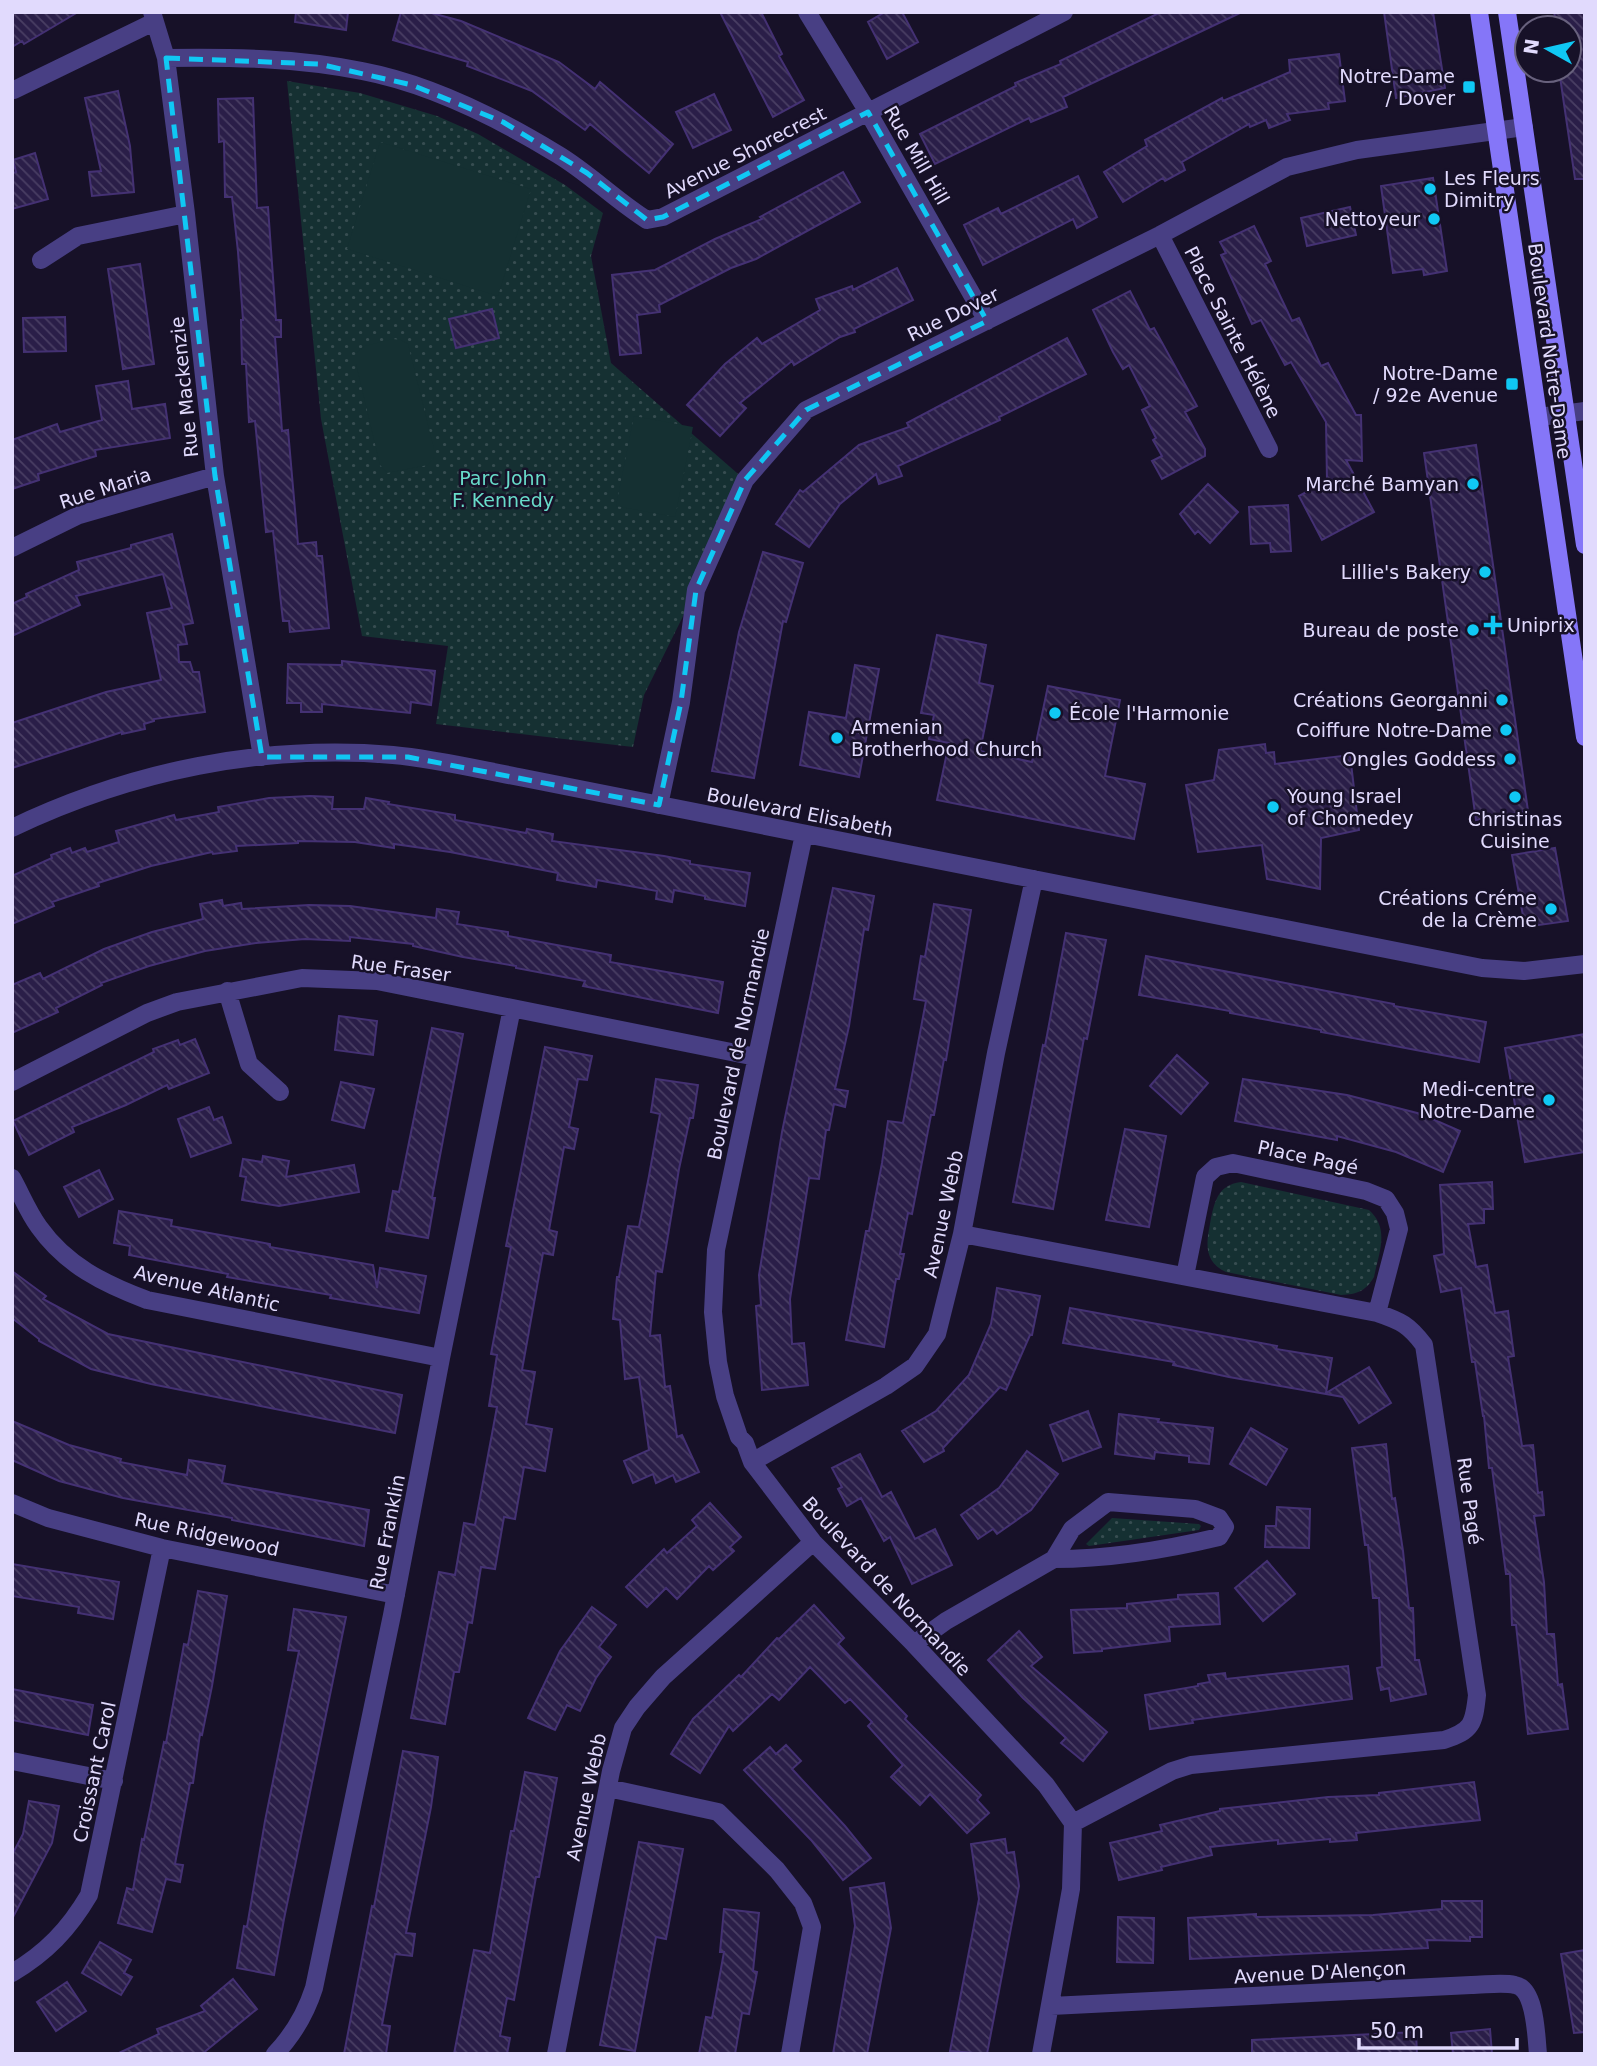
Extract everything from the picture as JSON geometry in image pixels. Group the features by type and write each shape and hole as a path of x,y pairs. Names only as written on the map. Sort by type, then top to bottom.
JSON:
{"street":[{"name":"Rue Mill Hill","path":"807,12 868,112 987,321"},
{"name":"Avenue Shorecrest","path":"166,58 231,57 319,64 364,71 412,85 503,122 587,173 632,211 647,220 663,217 1064,12"},
{"name":"Boulevard Notre-Dame","path":"1479,12 1539,417 1580,667 1585,737"},
{"name":"Boulevard Notre-Dame","path":"1507,12 1585,545"},
{"name":"Rue Mackenzie","path":"153,17 166,58 215,476 262,757"},
{"path":"14,90 153,17"},
{"name":"Rue Dover","path":"659,805 681,702 696,590 745,480 806,410 1160,235 1287,167 1357,150 1524,127"},
{"path":"41,260 78,236 186,214"},
{"name":"Place Sainte Hélène","path":"1160,235 1269,449"},
{"path":"1539,417 1585,411"},
{"name":"Rue Maria","path":"12,548 79,515 215,476"},
{"name":"Boulevard Elisabeth","path":"12,828 63,805 124,783 199,765 262,757 336,753 408,757 465,766 1482,968 1524,971 1585,964"},
{"name":"Boulevard de Normandie","path":"804,834 716,1250 713,1312 724,1396 751,1462 813,1542 914,1644 1046,1785 1073,1823"},
{"name":"Avenue Webb","path":"751,1462 886,1386 915,1366 937,1334 962,1234 996,1053 1034,879"},
{"name":"Rue Fraser","path":"12,1082 147,1013 177,1002 302,978 377,981 756,1057"},
{"path":"227,991 249,1064 279,1092"},
{"name":"Rue Franklin","path":"275,2054 306,2012 314,1988 396,1595 512,1008"},
{"name":"Place Pagé","path":"1185,1276 1205,1177 1216,1167 1233,1163 1366,1191 1386,1199 1395,1213 1399,1229 1377,1313"},
{"name":"Avenue Atlantic","path":"12,1178 38,1226 58,1251 84,1272 113,1288 147,1300 441,1358"},
{"name":"Rue Pagé","path":"962,1234 1377,1313 1403,1322 1424,1345 1477,1695 1475,1719 1464,1734 1444,1740 1191,1765 1172,1771 1073,1823"},
{"path":"914,1644 946,1622 1054,1559 1072,1529 1108,1502 1195,1509 1219,1518 1225,1527 1219,1537 1173,1548 1089,1559 1054,1559"},
{"name":"Rue Ridgewood","path":"12,1503 73,1526 162,1548 396,1595"},
{"name":"Avenue Webb","path":"556,2054 608,1788 623,1728 663,1676 813,1542"},
{"name":"Croissant Carol","path":"12,1972 51,1946 76,1916 89,1895 162,1548"},
{"path":"12,1761 114,1781"},
{"path":"608,1788 718,1812 777,1870 803,1903 812,1927 790,2054"},
{"path":"1041,2054 1071,1889 1073,1823"},
{"name":"Avenue D'Alençon","path":"1051,2006 1444,1986 1517,1985 1527,1992 1532,2005 1538,2054"}],"highlighted area":[{"path":"166,58 319,64 412,85 503,122 587,173 647,220 663,217 868,112 987,321 806,410 745,480 696,590 681,702 659,805 408,757 262,757 215,476"}],"green space":[{"name":"Parc John F. Kennedy","path":"287,81 360,93 437,116 478,134 565,185 603,213 591,256 611,363 745,480 696,590 644,695 633,747 436,724 448,646 362,636 321,419"},
{"path":"380,142 531,189 498,296 347,249"},
{"path":"393,339 408,344 434,457 428,465 387,473 380,465 356,364 356,353 365,346"},
{"path":"634,416 693,427 675,517 616,506"},
{"path":"1241,1182 1369,1210 1381,1233 1378,1259 1371,1282 1360,1291 1341,1295 1226,1272 1219,1268 1208,1252 1213,1209 1222,1191"},
{"path":"1112,1518 1201,1526 1199,1530 1089,1546 1086,1544"}],"building":[{"path":"12,12 78,12 24,44 22,41 12,47"},
{"path":"296,12 348,12 346,30 295,22"},
{"path":"401,12 428,12 461,21 559,62 595,89 600,82 673,144 649,173 590,124 585,130 532,91 467,66 468,62 393,40"},
{"path":"720,12 761,12 782,54 779,56 804,100 773,117"},
{"path":"885,12 902,12 918,42 887,59 868,22"},
{"path":"1161,12 1242,12 1063,97 1067,107 1031,122 1029,118 935,164 920,134 1016,86 1015,83 1061,64 1060,61"},
{"path":"1384,12 1433,12 1445,88 1396,98"},
{"path":"1585,12 1585,179 1575,179 1561,84 1583,84 1583,14 1554,14"},
{"path":"1339,54 1345,101 1328,103 1329,109 1287,114 1290,120 1269,128 1266,120 1250,127 1249,124 1182,162 1185,170 1165,181 1163,178 1123,202 1104,172 1147,146 1145,140 1222,98 1223,101 1290,72 1289,60"},
{"path":"118,91 130,146 134,192 92,196 89,172 101,171 85,98"},
{"path":"714,94 731,130 693,148 676,112"},
{"path":"253,98 257,208 268,207 276,320 281,320 281,337 275,337 282,431 288,430 298,544 316,542 317,556 322,556 329,628 290,632 289,621 283,621 273,531 266,532 255,421 249,422 246,364 242,364 243,320 238,252 232,197 225,197 224,141 219,142 218,99"},
{"path":"35,153 48,199 12,209 12,173 16,172 13,160"},
{"path":"843,172 860,202 756,259 731,268 659,305 660,312 637,315 641,353 620,355 612,275 655,270 715,239 762,219 760,217"},
{"path":"1078,176 1097,217 1077,228 1073,219 983,265 964,225 998,208 1001,214"},
{"path":"1433,178 1447,271 1424,275 1423,269 1393,273 1381,186"},
{"path":"1350,207 1356,235 1307,246 1301,218"},
{"path":"1254,226 1271,261 1265,264 1292,321 1299,318 1321,366 1328,363 1356,415 1361,415 1362,461 1346,460 1374,512 1322,540 1299,496 1327,481 1326,422 1291,362 1285,365 1261,320 1252,324 1221,255 1226,253 1220,242"},
{"path":"140,264 154,364 123,369 108,269"},
{"path":"897,268 913,300 854,329 855,332 840,337 794,365 792,361 740,403 746,408 720,436 687,405 725,364 757,338 762,344 820,310 816,299 852,286 853,290"},
{"path":"1130,291 1150,330 1154,328 1197,406 1185,412 1205,449 1205,456 1162,479 1152,461 1162,456 1142,410 1150,406 1129,365 1123,369 1093,310"},
{"path":"492,309 499,338 456,348 449,319"},
{"path":"65,317 66,351 24,352 23,318"},
{"path":"1067,338 1086,374 999,417 1000,420 898,466 902,476 879,484 876,474 840,504 809,547 776,524 800,490 803,492 859,445 909,427 907,423"},
{"path":"128,381 132,409 165,404 170,438 95,450 96,456 38,474 39,480 12,489 12,440 57,424 60,432 102,420 96,386"},
{"path":"1476,445 1528,811 1476,820 1424,453"},
{"path":"1208,484 1238,512 1210,543 1198,531 1195,534 1180,514"},
{"path":"1288,505 1291,551 1271,552 1270,543 1251,544 1249,507"},
{"path":"172,534 193,623 183,625 187,644 178,645 179,662 190,662 193,672 199,672 205,712 154,719 144,724 145,729 122,732 12,768 12,723 106,692 161,680 147,613 172,608 163,574 76,596 80,605 12,636 12,604 27,597 26,594 79,570 77,562"},
{"path":"763,552 803,563 786,622 783,621 754,778 712,771 739,632"},
{"path":"937,635 986,645 979,683 993,686 980,751 1032,762 1048,686 1120,700 1105,776 1145,784 1134,839 937,800 949,743 929,739 934,715 921,713"},
{"path":"342,661 435,671 431,705 411,702 410,713 322,704 322,712 301,712 301,703 287,703 288,664 342,665"},
{"path":"855,665 879,669 859,777 800,765 809,712 846,718"},
{"name":"Young Israel of Chomedey","path":"1265,744 1266,753 1274,752 1275,764 1350,755 1359,830 1321,838 1320,889 1267,879 1262,845 1198,852 1186,785 1214,780 1219,750"},
{"path":"333,797 332,809 364,809 366,798 455,815 455,820 526,833 527,829 553,834 552,841 664,856 690,861 690,864 750,873 745,906 674,890 672,902 656,899 657,891 597,880 596,887 557,880 558,873 450,852 394,844 394,848 355,842 298,841 236,846 237,851 212,852 151,866 98,883 99,886 52,902 54,906 12,924 12,876 52,858 51,855 70,848 72,853 85,848 87,852 119,842 116,831 174,815 176,820 219,812 218,807 269,798"},
{"path":"1555,848 1568,921 1525,927 1512,855"},
{"path":"833,888 874,896 868,930 864,929 849,1026 835,1089 848,1091 845,1107 834,1104 829,1130 826,1130 819,1179 809,1178 790,1299 792,1344 804,1343 808,1385 762,1390 756,1306 761,1305 759,1275 782,1132"},
{"path":"222,900 223,906 241,903 242,909 309,905 350,906 436,918 437,909 459,912 457,924 508,932 508,936 611,955 610,962 723,982 718,1013 583,986 585,981 463,957 413,944 350,937 350,941 305,939 256,943 205,951 149,966 101,983 102,985 56,1008 58,1012 12,1033 12,985 40,973 43,979 104,949 152,932 203,919 200,904"},
{"path":"934,904 971,910 946,1060 944,1059 934,1115 931,1115 912,1214 908,1213 900,1254 904,1254 899,1279 896,1279 884,1347 846,1340 888,1121 903,1123 926,1001 914,999 921,956 925,957"},
{"path":"1066,933 1106,940 1087,1039 1084,1038 1053,1209 1013,1202"},
{"path":"1146,956 1486,1022 1479,1062 1139,995"},
{"path":"339,1016 377,1021 373,1055 335,1050"},
{"path":"432,1028 463,1034 432,1198 435,1198 428,1238 386,1231 393,1191 399,1192"},
{"name":"Medi-centre Notre-Dame","path":"1585,1034 1585,1152 1525,1162 1505,1048"},
{"path":"195,1039 209,1073 169,1089 167,1085 72,1127 74,1132 29,1155 13,1121 154,1052 153,1049 178,1040 180,1045"},
{"path":"545,1047 592,1056 587,1080 578,1079 569,1127 578,1129 574,1149 564,1147 549,1230 557,1232 553,1255 543,1253 522,1370 535,1372 526,1424 552,1429 545,1471 524,1467 515,1519 504,1517 495,1569 481,1567 472,1623 468,1622 459,1672 454,1672 445,1724 411,1718 439,1572 455,1575 464,1523 475,1525 497,1407 489,1406 497,1355 491,1354 511,1247 506,1246"},
{"path":"1177,1055 1208,1083 1181,1114 1150,1086"},
{"path":"656,1079 698,1085 693,1118 690,1118 679,1169 662,1272 656,1271 650,1336 660,1335 665,1387 670,1386 677,1437 682,1435 699,1472 676,1482 673,1475 656,1483 653,1474 633,1483 624,1461 649,1450 639,1377 625,1379 620,1320 613,1319 617,1277 628,1226 639,1227 649,1176 660,1114 651,1112"},
{"path":"1243,1079 1347,1095 1421,1114 1460,1131 1443,1172 1396,1152 1337,1136 1337,1140 1235,1121"},
{"path":"341,1082 374,1089 364,1128 332,1120"},
{"path":"209,1107 214,1120 222,1117 231,1143 191,1157 178,1119"},
{"path":"1125,1129 1166,1136 1149,1227 1106,1220"},
{"path":"263,1156 289,1161 286,1177 354,1165 359,1192 279,1206 242,1200 246,1177 240,1176 243,1159 262,1162"},
{"path":"99,1170 113,1199 79,1217 64,1187"},
{"path":"1492,1182 1493,1209 1484,1209 1484,1223 1468,1224 1476,1267 1487,1265 1495,1313 1508,1311 1514,1356 1508,1357 1522,1446 1533,1445 1538,1493 1542,1492 1544,1515 1534,1516 1544,1582 1547,1634 1554,1634 1558,1685 1562,1684 1568,1729 1528,1734 1516,1625 1512,1625 1510,1574 1506,1574 1492,1468 1489,1468 1484,1416 1475,1362 1472,1362 1461,1288 1441,1292 1434,1256 1444,1254 1440,1185"},
{"path":"119,1211 172,1220 171,1226 373,1265 377,1288 380,1268 426,1276 419,1313 330,1298 331,1295 227,1277 228,1274 129,1255 130,1246 114,1243"},
{"path":"12,1271 46,1296 43,1299 108,1334 402,1395 395,1433 151,1384 91,1369 39,1341 12,1318"},
{"path":"997,1288 1040,1296 1032,1335 1006,1390 1000,1387 943,1448 944,1451 924,1462 902,1431 936,1411 969,1375 991,1324"},
{"path":"1070,1308 1332,1358 1326,1393 1369,1367 1391,1403 1359,1423 1343,1397 1229,1377 1173,1365 1174,1362 1063,1343"},
{"path":"1088,1411 1101,1447 1063,1461 1050,1425"},
{"path":"1119,1414 1159,1419 1158,1422 1213,1428 1209,1464 1189,1462 1189,1456 1155,1452 1154,1459 1115,1454"},
{"path":"12,1421 69,1445 121,1459 120,1462 187,1475 189,1460 225,1466 222,1483 369,1510 364,1546 123,1498 59,1481 12,1460"},
{"path":"1251,1428 1287,1449 1266,1485 1230,1464"},
{"path":"1386,1444 1409,1608 1413,1608 1415,1660 1419,1660 1426,1694 1391,1701 1389,1688 1381,1690 1377,1668 1382,1667 1379,1598 1373,1598 1368,1545 1365,1545 1352,1448"},
{"path":"1027,1451 1058,1474 1031,1510 997,1534 993,1529 978,1539 961,1515 999,1488"},
{"path":"860,1454 882,1497 891,1492 915,1539 935,1529 952,1565 912,1584 890,1537 884,1541 861,1498 847,1506 838,1489 842,1487 832,1468"},
{"path":"710,1503 741,1537 730,1547 734,1551 713,1570 709,1566 677,1599 666,1588 647,1607 626,1587 664,1549 667,1553 697,1526 692,1520"},
{"path":"1277,1507 1310,1509 1309,1548 1265,1547 1266,1526 1276,1526"},
{"path":"1267,1561 1295,1594 1263,1621 1235,1588"},
{"path":"12,1564 119,1582 113,1619 78,1613 79,1607 12,1596"},
{"path":"198,1591 227,1596 212,1686 175,1864 183,1865 180,1882 166,1879 152,1932 118,1923 127,1888 133,1890 142,1839 144,1840 164,1742 166,1743 184,1644 188,1645"},
{"path":"1218,1593 1220,1624 1169,1627 1170,1641 1074,1653 1071,1610 1127,1608 1127,1604 1178,1599 1178,1595"},
{"path":"814,1605 844,1638 838,1644 907,1716 905,1719 981,1795 977,1800 989,1813 967,1833 930,1794 920,1805 891,1777 903,1765 868,1726 872,1722 850,1699 845,1703 810,1667 779,1700 772,1694 733,1731 729,1726 700,1773 671,1754 693,1719 739,1675 741,1677 777,1638"},
{"path":"592,1607 616,1625 599,1647 611,1657 596,1678 580,1711 567,1705 555,1730 528,1718 560,1651"},
{"path":"294,1609 346,1617 274,1975 237,1968 299,1651 288,1650"},
{"path":"1019,1631 1042,1657 1031,1666 1107,1732 1083,1761 1061,1743 1066,1738 1023,1698 988,1660"},
{"path":"1348,1666 1352,1699 1192,1720 1193,1723 1150,1729 1145,1695 1198,1686 1210,1682 1208,1675 1225,1673 1226,1679"},
{"path":"12,1689 93,1705 88,1735 12,1720"},
{"path":"786,1745 801,1761 792,1769 871,1858 843,1880 811,1840 744,1770 770,1747 776,1754"},
{"path":"403,1751 438,1757 406,1933 415,1934 412,1956 395,1954 382,2025 390,2026 386,2054 344,2054 372,1906 374,1907"},
{"path":"525,1772 557,1778 514,2000 507,1998 500,2036 510,2038 507,2054 454,2054 474,1950 490,1953 511,1831 514,1831"},
{"path":"1474,1782 1480,1820 1356,1833 1357,1840 1330,1842 1330,1839 1278,1844 1278,1840 1210,1847 1212,1855 1119,1880 1110,1843 1162,1831 1160,1825 1220,1809 1328,1797 1379,1795"},
{"path":"29,1801 59,1806 52,1843 12,1919 12,1855 23,1834"},
{"path":"1005,1839 1007,1853 1014,1852 1019,1886 987,2054 950,2051 979,1899 971,1844"},
{"path":"639,1842 683,1849 666,1939 656,1937 635,2051 600,2045"},
{"path":"884,1883 891,1928 867,2054 833,2054 855,1926 850,1888"},
{"path":"1442,1901 1482,1901 1482,1937 1470,1937 1470,1941 1427,1940 1428,1948 1190,1959 1188,1918 1256,1914 1256,1917 1373,1915 1442,1909"},
{"path":"724,1909 759,1913 753,1971 757,1972 749,2014 742,2013 735,2054 699,2054 706,2017 712,2018 724,1952 720,1952"},
{"path":"1118,1917 1154,1918 1153,1963 1117,1962"},
{"path":"100,1942 131,1960 124,1973 132,1977 121,1995 82,1973"},
{"path":"1585,1950 1585,2032 1574,2033 1561,1954"},
{"path":"233,1979 257,2009 202,2054 117,2054 159,2034 157,2029 205,2011 201,2006"},
{"path":"67,1982 86,2011 56,2031 37,2002"},
{"path":"1490,2029 1492,2054 1453,2054 1451,2033"},
{"path":"1416,2032 1417,2054 1252,2054 1252,2040"}],"place":[{"name":"Notre-Dame / Dover","path":"1469,87"},
{"name":"Les Fleurs Dimitry","path":"1430,189"},
{"name":"Nettoyeur","path":"1434,219"},
{"name":"Notre-Dame / 92e Avenue","path":"1512,384"},
{"name":"Marché Bamyan","path":"1473,484"},
{"name":"Lillie's Bakery","path":"1485,572"},
{"name":"Uniprix","path":"1493,625"},
{"name":"Bureau de poste","path":"1473,630"},
{"name":"Créations Georganni","path":"1502,700"},
{"name":"École l'Harmonie","path":"1055,713"},
{"name":"Coiffure Notre-Dame","path":"1506,730"},
{"name":"Armenian Brotherhood Church","path":"837,738"},
{"name":"Ongles Goddess","path":"1510,759"},
{"name":"Christinas Cuisine","path":"1515,797"},
{"name":"Young Israel of Chomedey","path":"1273,807"},
{"name":"Créations Créme de la Crème","path":"1551,909"},
{"name":"Medi-centre Notre-Dame","path":"1549,1100"}]}
